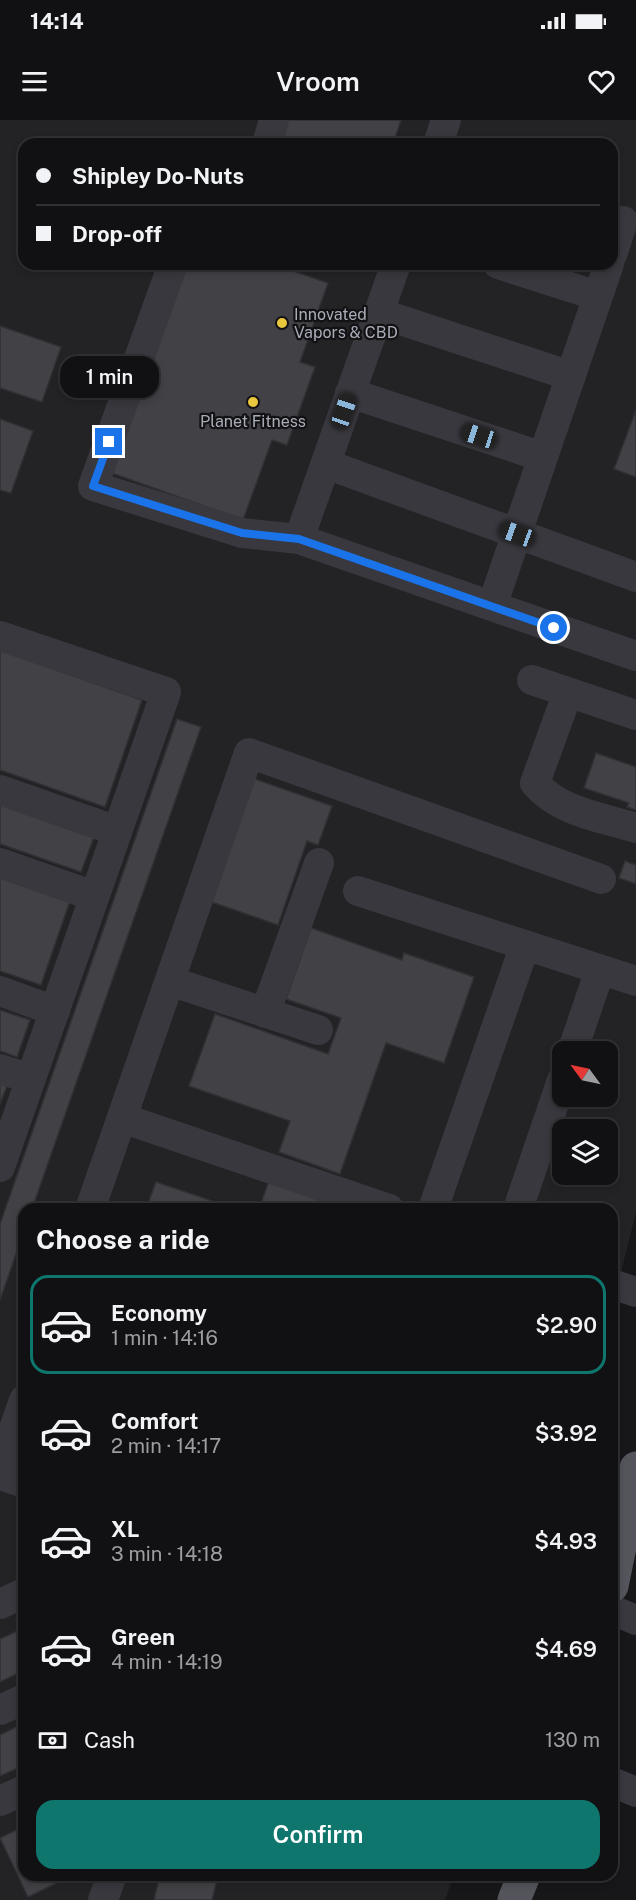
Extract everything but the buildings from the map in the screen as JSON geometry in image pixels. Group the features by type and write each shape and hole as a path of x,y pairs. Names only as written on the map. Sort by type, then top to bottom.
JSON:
{"main road":[{"path":"618,1556 636,1468"},
{"path":"514,1900 522,1881"}],"street":[{"path":"269,138 274,120"},
{"path":"440,138 446,120"},
{"path":"618,238 624,221"},
{"path":"171,270 93,486 242,533 299,539 636,656"},
{"path":"299,539 394,270"},
{"path":"517,270 598,296"},
{"path":"492,606 607,270"},
{"path":"379,313 571,376"},
{"path":"350,393 543,457"},
{"path":"326,464 636,578"},
{"path":"0,636 166,692 31,1079 3,1152"},
{"path":"532,680 636,715"},
{"path":"568,692 535,783 544,794 560,804 636,828"},
{"path":"92,1203 249,753 601,879"},
{"path":"0,790 117,831"},
{"path":"0,863 94,896"},
{"path":"266,1013 319,863"},
{"path":"358,891 636,981"},
{"path":"435,1203 525,945"},
{"path":"576,1041 600,970"},
{"path":"170,981 318,1030"},
{"path":"0,992 55,1011"},
{"path":"0,1069 31,1079"},
{"path":"520,1203 553,1107"},
{"path":"122,1118 371,1203"},
{"path":"618,1286 636,1292"},
{"path":"0,1469 18,1419"},
{"path":"0,1475 18,1481"},
{"path":"618,1612 636,1620"},
{"path":"0,1710 18,1702"},
{"path":"618,1784 636,1792"},
{"path":"0,1801 18,1793"},
{"path":"103,1900 110,1881"}],"shaded area":[{"path":"0,120 636,120 636,1212 618,1285 618,1203 18,1203 18,1881 452,1881 445,1900 0,1900"}],"place":[{"name":"Innovated Vapors & CBD","path":"282,323"},
{"name":"Planet Fitness","path":"253,402"}],"route":[{"path":"109,442 93,486 242,533 299,539 554,628"}]}
